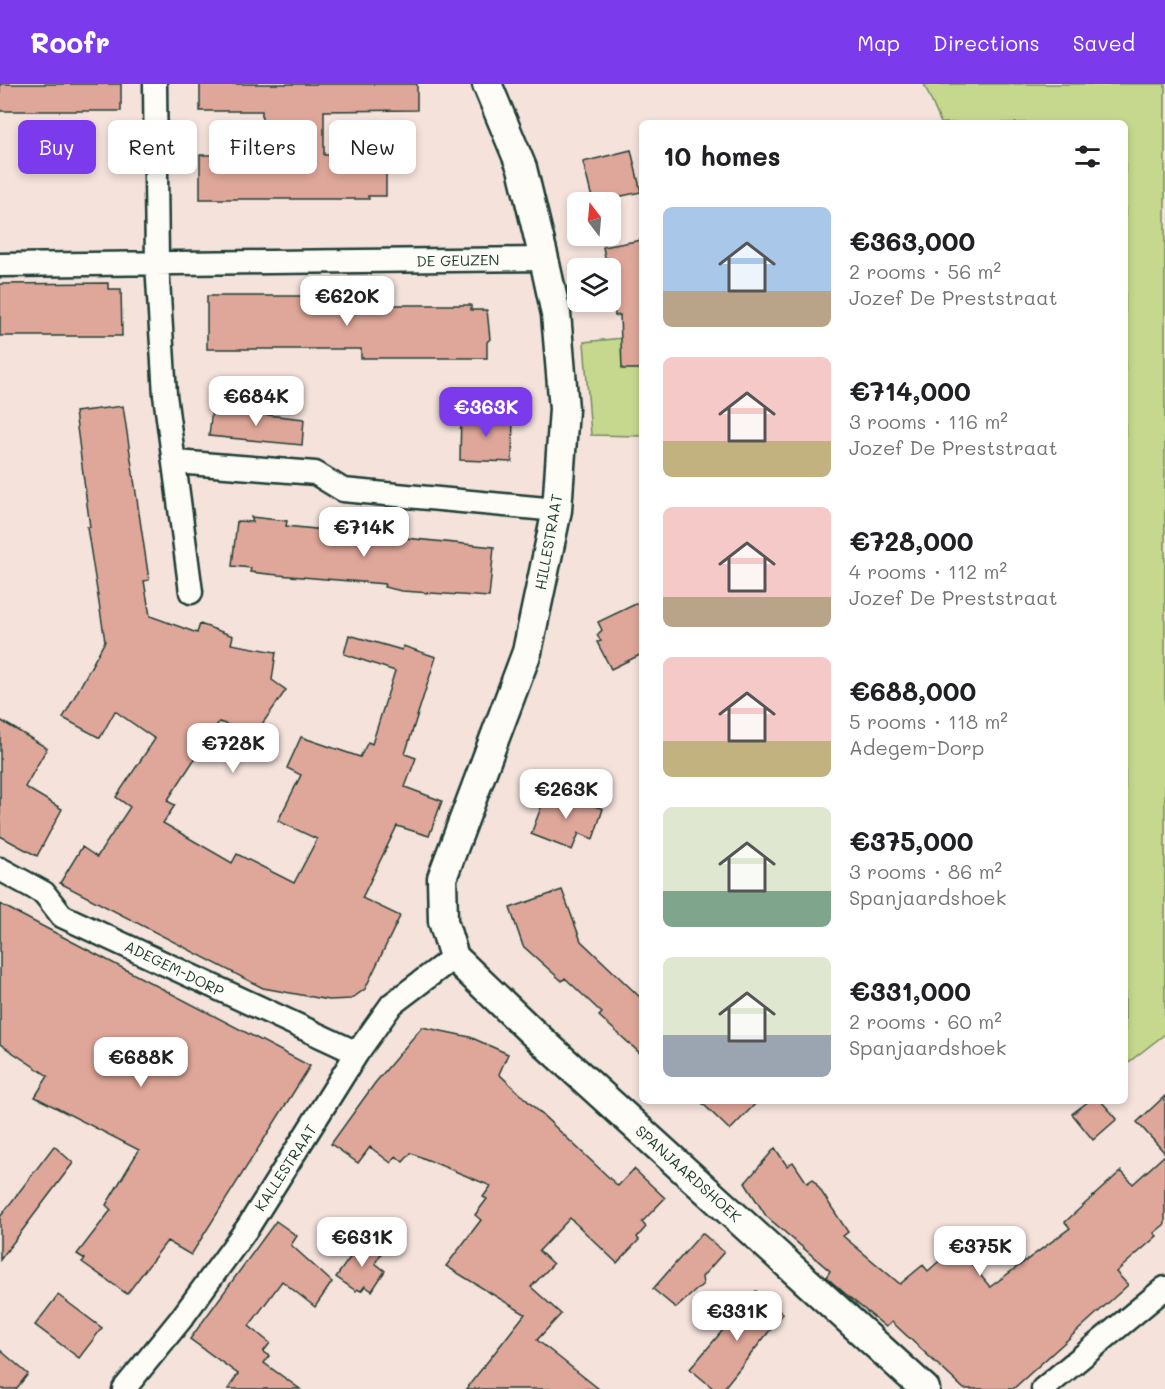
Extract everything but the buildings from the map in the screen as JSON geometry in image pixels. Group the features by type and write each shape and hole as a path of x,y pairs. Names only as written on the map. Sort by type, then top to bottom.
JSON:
{"street":[{"path":"155,84 157,263 165,395 176,462 191,592"},
{"name":"HILLESTRAAT","path":"454,957 443,921 442,878 527,652 557,510 564,409 556,314 544,259 522,168 487,84"},
{"name":"DE GEUZEN","path":"0,265 544,259"},
{"path":"176,462 315,473 343,490 557,510"},
{"name":"ADEGEM-DORP","path":"0,870 44,893 62,916 357,1053"},
{"name":"KALLESTRAAT","path":"124,1389 181,1319 248,1227 357,1053 392,1004 454,957"},
{"name":"SPANJAARDSHOEK","path":"454,957 530,1030 925,1389"},
{"path":"1043,1389 1165,1288"}],"green space":[{"path":"924,84 1165,84 1165,1034 1128,1063 1128,120 940,120"},
{"path":"639,336 639,436 591,435 584,342"}]}
